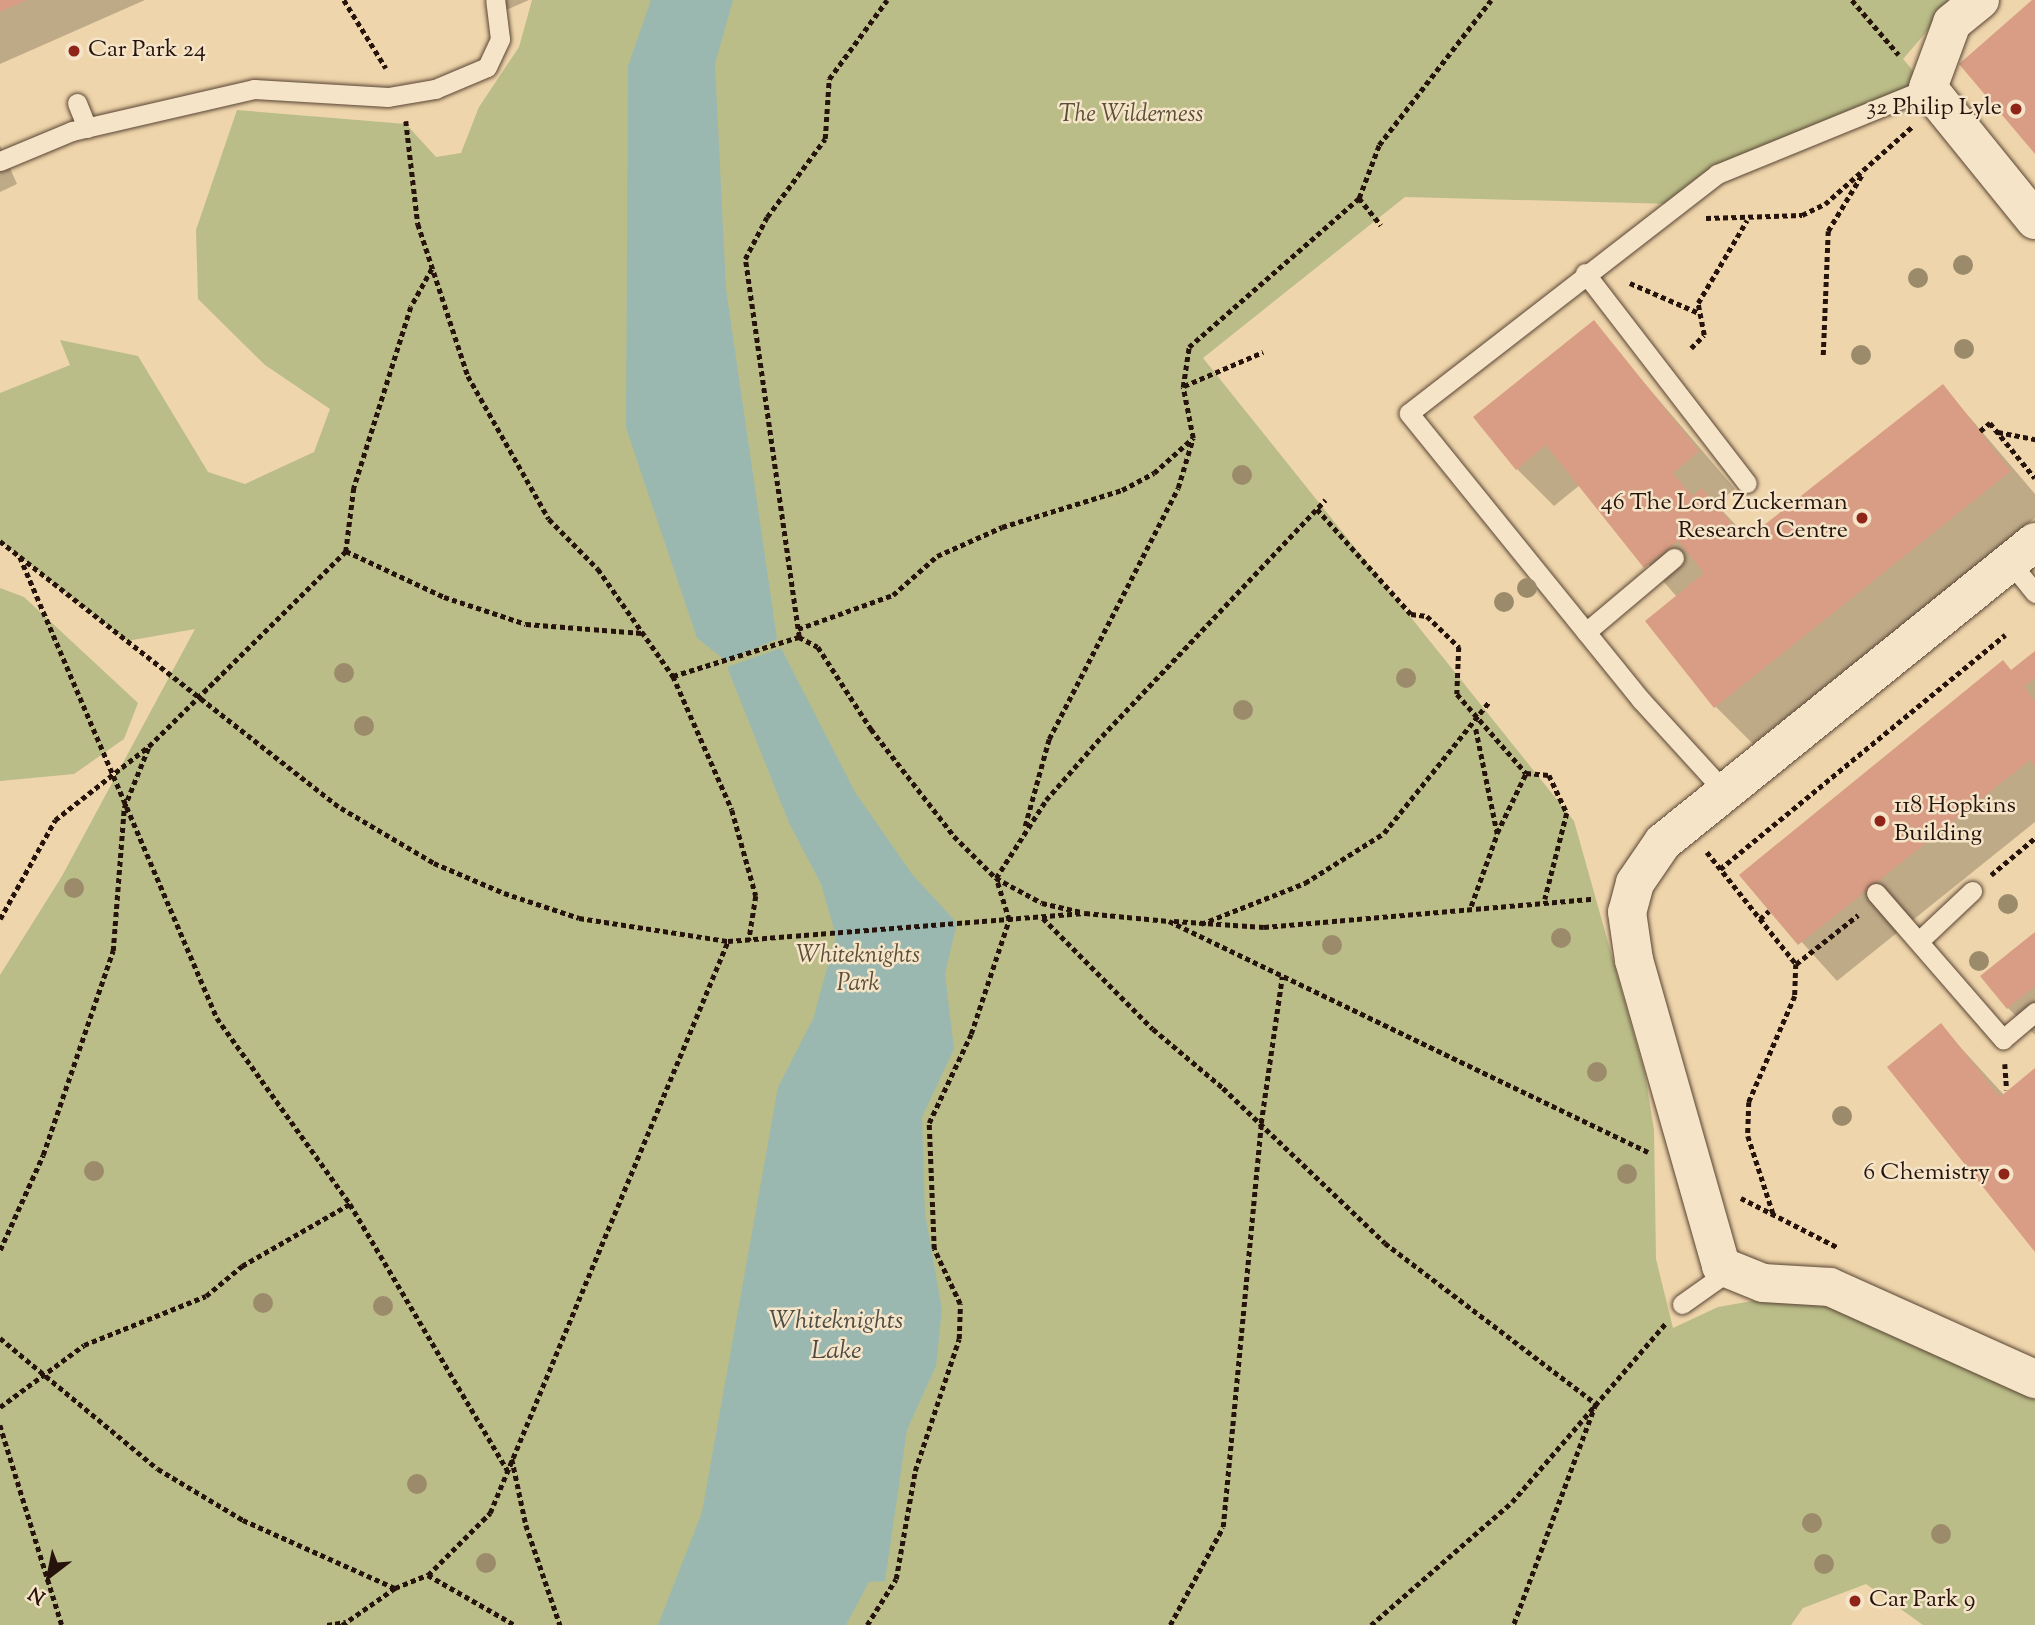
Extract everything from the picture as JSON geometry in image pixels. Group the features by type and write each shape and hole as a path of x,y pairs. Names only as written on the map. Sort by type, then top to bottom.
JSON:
{"street":[{"path":"1980,0 1952,23 1933,87 2035,220"},
{"path":"2023,552 1685,824 1648,859 1627,912 1634,960 1712,1245 1727,1272 1763,1283 1830,1287 2035,1379"}],"lane":[{"path":"0,161 88,128 254,89 402,95 435,89 487,67 500,39 495,0"},
{"path":"1725,792 1586,632 1409,413 1660,215 1717,174 1933,87"},
{"path":"77,103 88,128"},
{"path":"1590,270 1747,482"},
{"path":"2023,552 2035,593"},
{"path":"1586,632 1674,558"},
{"path":"1919,941 1972,891"},
{"path":"1878,895 2003,1039 2035,1013"},
{"path":"1682,1304 1727,1272"}],"path":[{"path":"344,0 402,95 418,224 468,376 517,470 673,676 732,810 756,896 748,940"},
{"path":"887,0 829,79 825,139 767,217 745,259 799,637 835,667 896,764 996,878 1042,903 1085,913 1197,925 1264,927 1545,899 1590,898 1627,912"},
{"path":"1024,831 1049,739 1178,488 1194,438 1183,387 1189,347 1359,198 1379,145 1491,0"},
{"path":"1823,355 1828,231 1867,167 1933,87 1903,60 1852,0"},
{"path":"1660,215 1747,220 1802,215 1825,204 1867,167"},
{"path":"1359,198 1381,225"},
{"path":"1691,348 1704,335 1698,303 1747,220"},
{"path":"0,919 55,821 149,746 196,695 244,656 346,551 354,488 411,307 432,267"},
{"path":"1590,270 1700,314"},
{"path":"1183,387 1263,352"},
{"path":"1980,431 1990,423 2035,478"},
{"path":"1997,432 2035,439"},
{"path":"798,629 893,595 937,556 1002,527 1122,490 1154,473 1194,438"},
{"path":"867,1625 896,1579 915,1471 959,1339 960,1304 934,1249 929,1123 971,1034 1009,920 996,878 1024,831 1102,736 1325,500"},
{"path":"1317,509 1411,614 1427,616 1459,647 1457,694 1526,773 1549,775 1567,813 1545,899"},
{"path":"0,541 341,808 434,863 579,918 728,941 836,936 1085,913"},
{"path":"346,551 444,597 526,624 642,633"},
{"path":"20,557 111,777 217,1018 350,1204 507,1470"},
{"path":"1720,869 2005,635"},
{"path":"673,676 799,637"},
{"path":"1197,925 1305,883 1384,833 1480,719 1489,702"},
{"path":"1474,726 1497,834"},
{"path":"0,1250 43,1155 113,951 124,807 149,746"},
{"path":"1471,906 1497,834 1526,773"},
{"path":"1685,824 1796,964 1795,996 1749,1102 1748,1136 1774,1216"},
{"path":"1972,891 2035,838"},
{"path":"1796,964 1878,895"},
{"path":"1760,919 1769,911"},
{"path":"1042,917 1153,1030 1261,1123 1385,1243 1596,1404"},
{"path":"1169,921 1693,1173"},
{"path":"327,1625 344,1624 395,1588 428,1575 490,1513 728,941"},
{"path":"1170,1625 1223,1527 1261,1123 1282,977"},
{"path":"0,1407 84,1345 206,1296 242,1266 350,1204"},
{"path":"1371,1625 1512,1502 1682,1304"},
{"path":"0,1338 43,1377 158,1469 243,1520 395,1588"},
{"path":"1514,1625 1596,1404"},
{"path":"0,1425 62,1625"},
{"path":"512,1459 526,1525 560,1625"},
{"path":"428,1575 515,1625"}],"green space":[{"name":"Whiteknights Park","path":"532,0 1954,0 1903,59 1928,88 1673,204 1405,197 1203,358 1574,821 1645,1074 1654,1130 1656,1259 1673,1328 1718,1307 1775,1297 1830,1307 2035,1399 2035,1625 1923,1625 1866,1584 1803,1608 1791,1625 0,1625 0,975 62,876 195,629 127,641 0,541 0,393 70,365 60,340 138,356 208,472 245,484 314,452 330,409 265,365 198,299 196,230 237,110 406,124 436,157 461,153 479,107 519,47"},
{"path":"0,588 24,597 138,703 124,739 74,774 0,781"}],"water":[{"path":"651,0 733,0 715,64 726,289 777,639 726,661 697,638 626,428 628,66"},
{"name":"Whiteknights Lake","path":"781,648 855,792 912,874 957,923 945,974 954,1049 922,1117 925,1213 942,1310 936,1366 907,1430 885,1581 869,1582 846,1625 658,1625 702,1512 778,1087 813,1019 836,936 821,884 789,823 727,667"}],"building":[{"path":"0,0 27,0 0,12"},
{"name":"32 Philip Lyle","path":"2035,0 2035,154 1959,64"},
{"name":"46 The Lord Zuckerman Research Centre","path":"1594,320 1699,451 1673,473 1692,496 1702,488 1745,540 1943,384 2011,471 1714,708 1645,621 1704,573 1678,541 1644,568 1546,445 1516,470 1473,417"},
{"name":"118 Hopkins Building","path":"2035,651 2035,678 2024,687 2035,701 2035,766 2030,760 1798,945 1739,875 2003,660 2011,670"},
{"path":"2035,932 2035,986 2007,1009 1980,976"},
{"name":"6 Chemistry","path":"1941,1023 2000,1097 2035,1068 2035,1252 1887,1067"}],"place":[{"name":"Car Park 24","path":"74,51"},
{"name":"32 Philip Lyle","path":"2016,109"},
{"name":"46 The Lord Zuckerman Research Centre","path":"1862,518"},
{"name":"118 Hopkins Building","path":"1880,821"},
{"name":"6 Chemistry","path":"2004,1174"},
{"name":"Car Park 9","path":"1855,1601"}],"park label":[{"name":"The Wilderness","path":"1131,116"}]}
